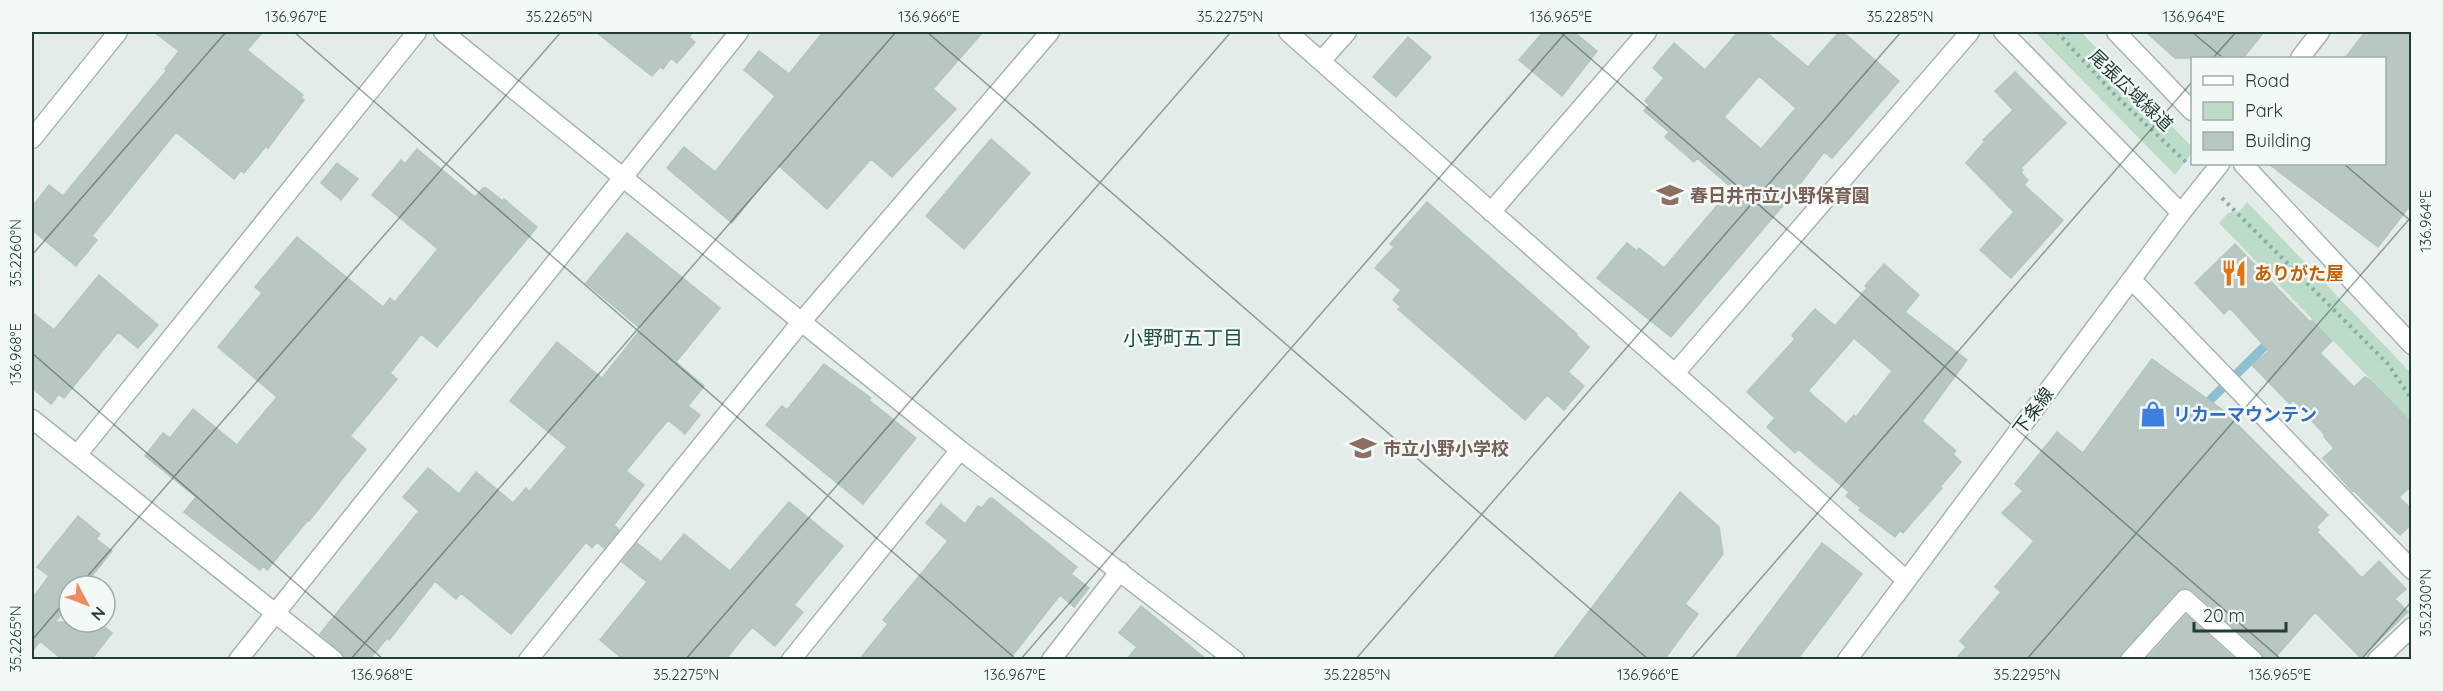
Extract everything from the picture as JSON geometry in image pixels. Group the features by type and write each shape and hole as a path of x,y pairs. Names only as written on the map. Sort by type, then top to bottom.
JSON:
{"street":[{"path":"32,139 118,32"},
{"path":"77,455 417,32"},
{"path":"443,32 960,450 1235,660"},
{"path":"238,660 739,32"},
{"path":"528,660 802,321 1050,32"},
{"path":"1288,32 1676,372 1906,580"},
{"path":"1322,61 1347,32"},
{"path":"1491,212 1647,32"},
{"path":"1676,372 1970,32"},
{"path":"2003,32 2181,213"},
{"path":"2116,32 2191,109"},
{"path":"2301,57 2320,32"},
{"name":"下条線","path":"1847,660 2219,165"},
{"path":"2244,165 2409,335"},
{"path":"2132,280 2412,570"},
{"path":"32,419 334,660"},
{"path":"791,660 960,450"},
{"path":"1051,660 1120,571"},
{"path":"2130,660 2185,599 2253,660"},
{"path":"2377,660 2412,627"}],"path":[{"name":"尾張広域緑道","path":"2056,32 2116,96 2206,181 2388,364 2412,400"}],"green space":[{"path":"2035,32 2081,32 2191,146 2191,154 2175,175"},
{"path":"2247,202 2411,373 2411,421 2219,223 2228,213 2240,211"}],"building":[{"path":"154,32 263,32 247,50 303,95 301,97 304,100 268,148 266,146 244,173 241,170 234,179 176,132 92,236 97,240 76,266 32,230 32,207 49,185 63,196 167,70 165,69 179,51"},
{"path":"596,32 693,32 689,37 695,42 677,63 671,58 663,69 660,67 652,76"},
{"path":"823,32 983,32 933,89 956,109 892,177 871,159 827,209 778,165 732,223 667,168 684,147 715,172 775,96 744,70 759,51 789,74"},
{"path":"1543,32 1574,32 1597,51 1562,96 1519,60"},
{"path":"1738,32 1766,32 1808,67 1839,32 1843,32 1899,81 1832,158 1824,152 1791,196 1671,337 1597,278 1627,243 1637,251 1639,248 1664,268 1732,188 1697,158 1694,162 1665,137 1669,132 1644,111 1649,105 1645,101 1664,78 1653,68 1674,43 1705,70","holes":["1759,76 1796,108 1761,149 1724,117"]},
{"path":"2146,32 2264,32 2244,57 2175,58"},
{"path":"2365,32 2412,32 2412,203 2378,247 2270,165 2386,165 2386,57 2346,57"},
{"path":"1408,37 1431,57 1396,97 1373,77"},
{"path":"2015,72 2066,123 2021,168 2023,170 2021,173 2028,180 2024,185 2063,220 2011,278 1980,250 2014,212 1966,163 1985,141 1983,140 2013,110 1995,91"},
{"path":"991,139 1030,173 964,249 926,216"},
{"path":"417,149 475,197 483,188 486,188 503,201 504,199 537,227 437,347 421,334 390,373 397,379 350,436 366,449 267,570 264,566 260,570 184,512 196,497 145,456 163,433 170,438 193,409 237,445 277,397 218,347 262,293 255,287 297,237 383,307 390,298 395,302 438,249 372,195 401,160 405,164"},
{"path":"337,163 358,179 341,200 321,183"},
{"path":"1427,202 1589,347 1568,372 1584,386 1564,410 1547,395 1525,420 1398,309 1401,307 1393,300 1401,290 1375,268 1394,247 1390,244"},
{"path":"627,233 720,308 676,362 704,386 688,406 700,415 685,434 668,420 626,471 644,485 614,525 619,530 604,548 597,542 592,548 586,542 511,634 461,593 456,599 435,581 389,640 387,638 369,660 345,660 341,652 320,634 419,511 403,497 428,468 459,494 476,472 513,503 526,488 529,492 567,447 510,401 557,342 602,378 641,329 586,283"},
{"path":"2235,244 2310,322 2312,320 2332,341 2320,353 2354,387 2365,377 2370,380 2412,423 2412,485 2399,497 2412,510 2412,524 2400,535 2352,491 2323,458 2334,448 2324,437 2325,435 2293,400 2290,404 2252,365 2269,351 2230,308 2224,314 2195,283"},
{"path":"1884,264 1919,295 1905,312 1967,360 1922,421 1956,451 1953,454 1961,462 1903,533 1900,530 1895,537 1859,510 1861,508 1846,496 1849,492 1798,449 1795,453 1767,427 1775,418 1747,392 1795,339 1793,334 1815,309 1835,326 1867,288 1865,286","holes":["1854,338 1892,371 1856,417 1854,415 1846,424 1808,391"]},
{"path":"99,275 158,325 138,348 118,332 64,398 59,394 51,404 32,388 32,312 54,330"},
{"path":"2152,359 2224,411 2328,515 2316,527 2319,530 2317,532 2362,578 2379,561 2406,589 2395,599 2408,612 2361,658 2315,612 2273,660 2264,660 2261,652 2187,588 2177,591 2122,652 2119,660 1955,660 1966,647 1960,641 2001,592 1995,587 2034,541 2002,513 2023,491 2015,484 2057,432 2083,453"},
{"path":"824,364 871,398 869,400 916,438 863,504 766,425 782,406 787,410"},
{"path":"1680,492 1719,527 1723,554 1685,604 1698,614 1664,660 1552,660"},
{"path":"992,498 1077,567 1071,574 1089,588 1074,607 1060,595 1009,660 859,660 888,624 883,620 948,541 926,523 941,504 965,524 978,506 982,508"},
{"path":"789,502 843,546 794,605 803,612 775,646 752,627 725,660 624,660 600,640 647,582 622,562 637,543 661,562 684,534 730,571"},
{"path":"78,516 100,534 96,539 112,551 94,574 57,574 57,620 55,622 57,622 57,634 111,634 91,660 63,660 40,641 32,652 32,599 49,576 37,567"},
{"path":"1822,543 1862,574 1797,660 1734,660"},
{"path":"1141,606 1207,660 1126,660 1137,647 1119,633"},
{"path":"2186,615 2236,660 2146,660"}],"waterway":[{"path":"2201,409 2272,339"}],"place":[{"name":"春日井市立小野保育園","path":"1670,195"},
{"name":"ありがた屋","path":"2234,273"},
{"name":"リカーマウンテン","path":"2153,414"},
{"name":"市立小野小学校","path":"1363,448"}],"district":[{"name":"小野町五丁目","path":"1183,337"}]}
